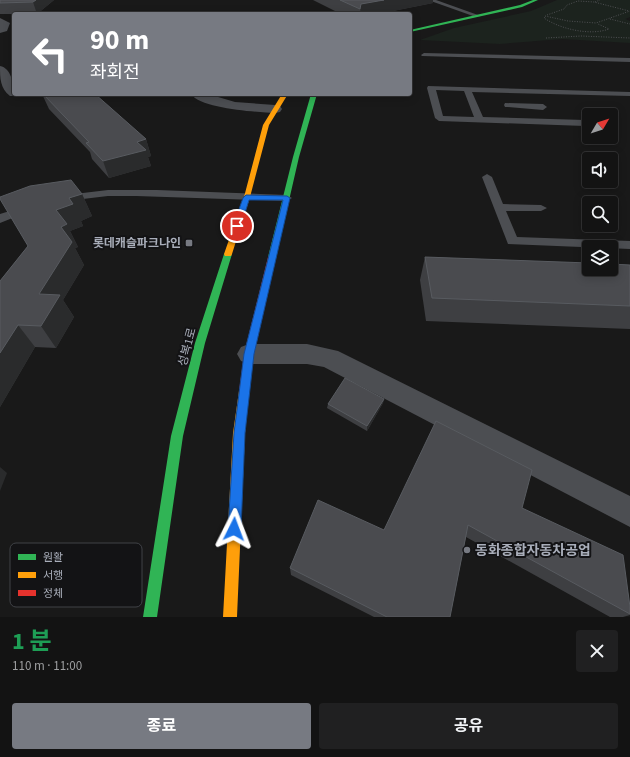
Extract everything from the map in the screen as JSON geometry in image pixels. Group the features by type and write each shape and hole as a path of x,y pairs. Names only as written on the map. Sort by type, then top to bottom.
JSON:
{"street":[{"path":"445,13 504,0"},
{"path":"412,31 521,6 536,0"},
{"path":"0,21 5,23 4,29 0,30"},
{"path":"6,70 8,89 12,91"},
{"path":"202,96 215,102 245,108 275,109"},
{"name":"성복1로","path":"150,617 177,436 200,343 246,198 266,126 284,96"},
{"path":"230,617 239,433 249,354 296,157 306,128 308,111 313,96"},
{"path":"249,354 307,354 329,358 630,512"},
{"path":"231,593 238,617"}],"lane":[{"path":"431,0 476,15"},
{"path":"424,55 630,60"},
{"path":"582,123 439,118 431,88 630,94"},
{"path":"467,89 480,120"},
{"path":"499,90 516,121"},
{"path":"508,105 543,107"},
{"path":"488,177 512,241 630,245"},
{"path":"54,200 114,193 207,194 246,198 287,198"},
{"path":"0,219 10,214 39,205"},
{"path":"499,207 541,208"}],"path":[{"path":"594,2 600,0"},
{"path":"545,16 564,10 567,6 578,1 594,2 630,11"},
{"path":"596,23 630,11"},
{"path":"545,16 568,21 596,23 604,25 609,29 607,31 592,31 566,27 547,21 544,18 545,16"},
{"path":"610,19 630,24"}],"shaded area":[{"path":"557,0 630,0 630,17 625,19 630,21 630,43 562,39 500,44 420,40 454,28 531,11"}],"building":[{"path":"0,0 36,0 33,2 0,3"},
{"path":"340,0 384,0 361,4 360,9"},
{"path":"45,96 97,96 146,139 137,142 146,150 103,161 86,143 89,142"},
{"path":"71,180 82,194 69,198 73,204 56,210 67,224 61,227 72,242 39,294 60,295 41,326 18,325 0,353 0,281 28,246 0,197 30,186"},
{"path":"425,257 582,263 582,276 618,276 618,264 630,265 630,306 432,298"},
{"path":"345,378 384,399 367,426 328,404"},
{"path":"436,421 532,470 522,508 623,555 630,614 468,525 450,617 387,617 290,568 318,500 384,530"}],"traffic: fast":[{"path":"412,31 521,6 536,0"},
{"path":"272,257 296,157 313,96"},
{"path":"150,617 177,436 200,343 228,254"}],"traffic: slow":[{"path":"228,254 247,197 266,125 284,96"},
{"path":"230,617 239,433 244,391"}],"traffic: jam":[{"path":"244,391 249,354 272,257"}],"place":[{"name":"롯데캐슬파크나인","path":"189,243"},
{"name":"동화종합자동차공업","path":"467,550"}],"route":[{"path":"234,529 239,433 249,354 287,198 246,198 237,226"}]}
